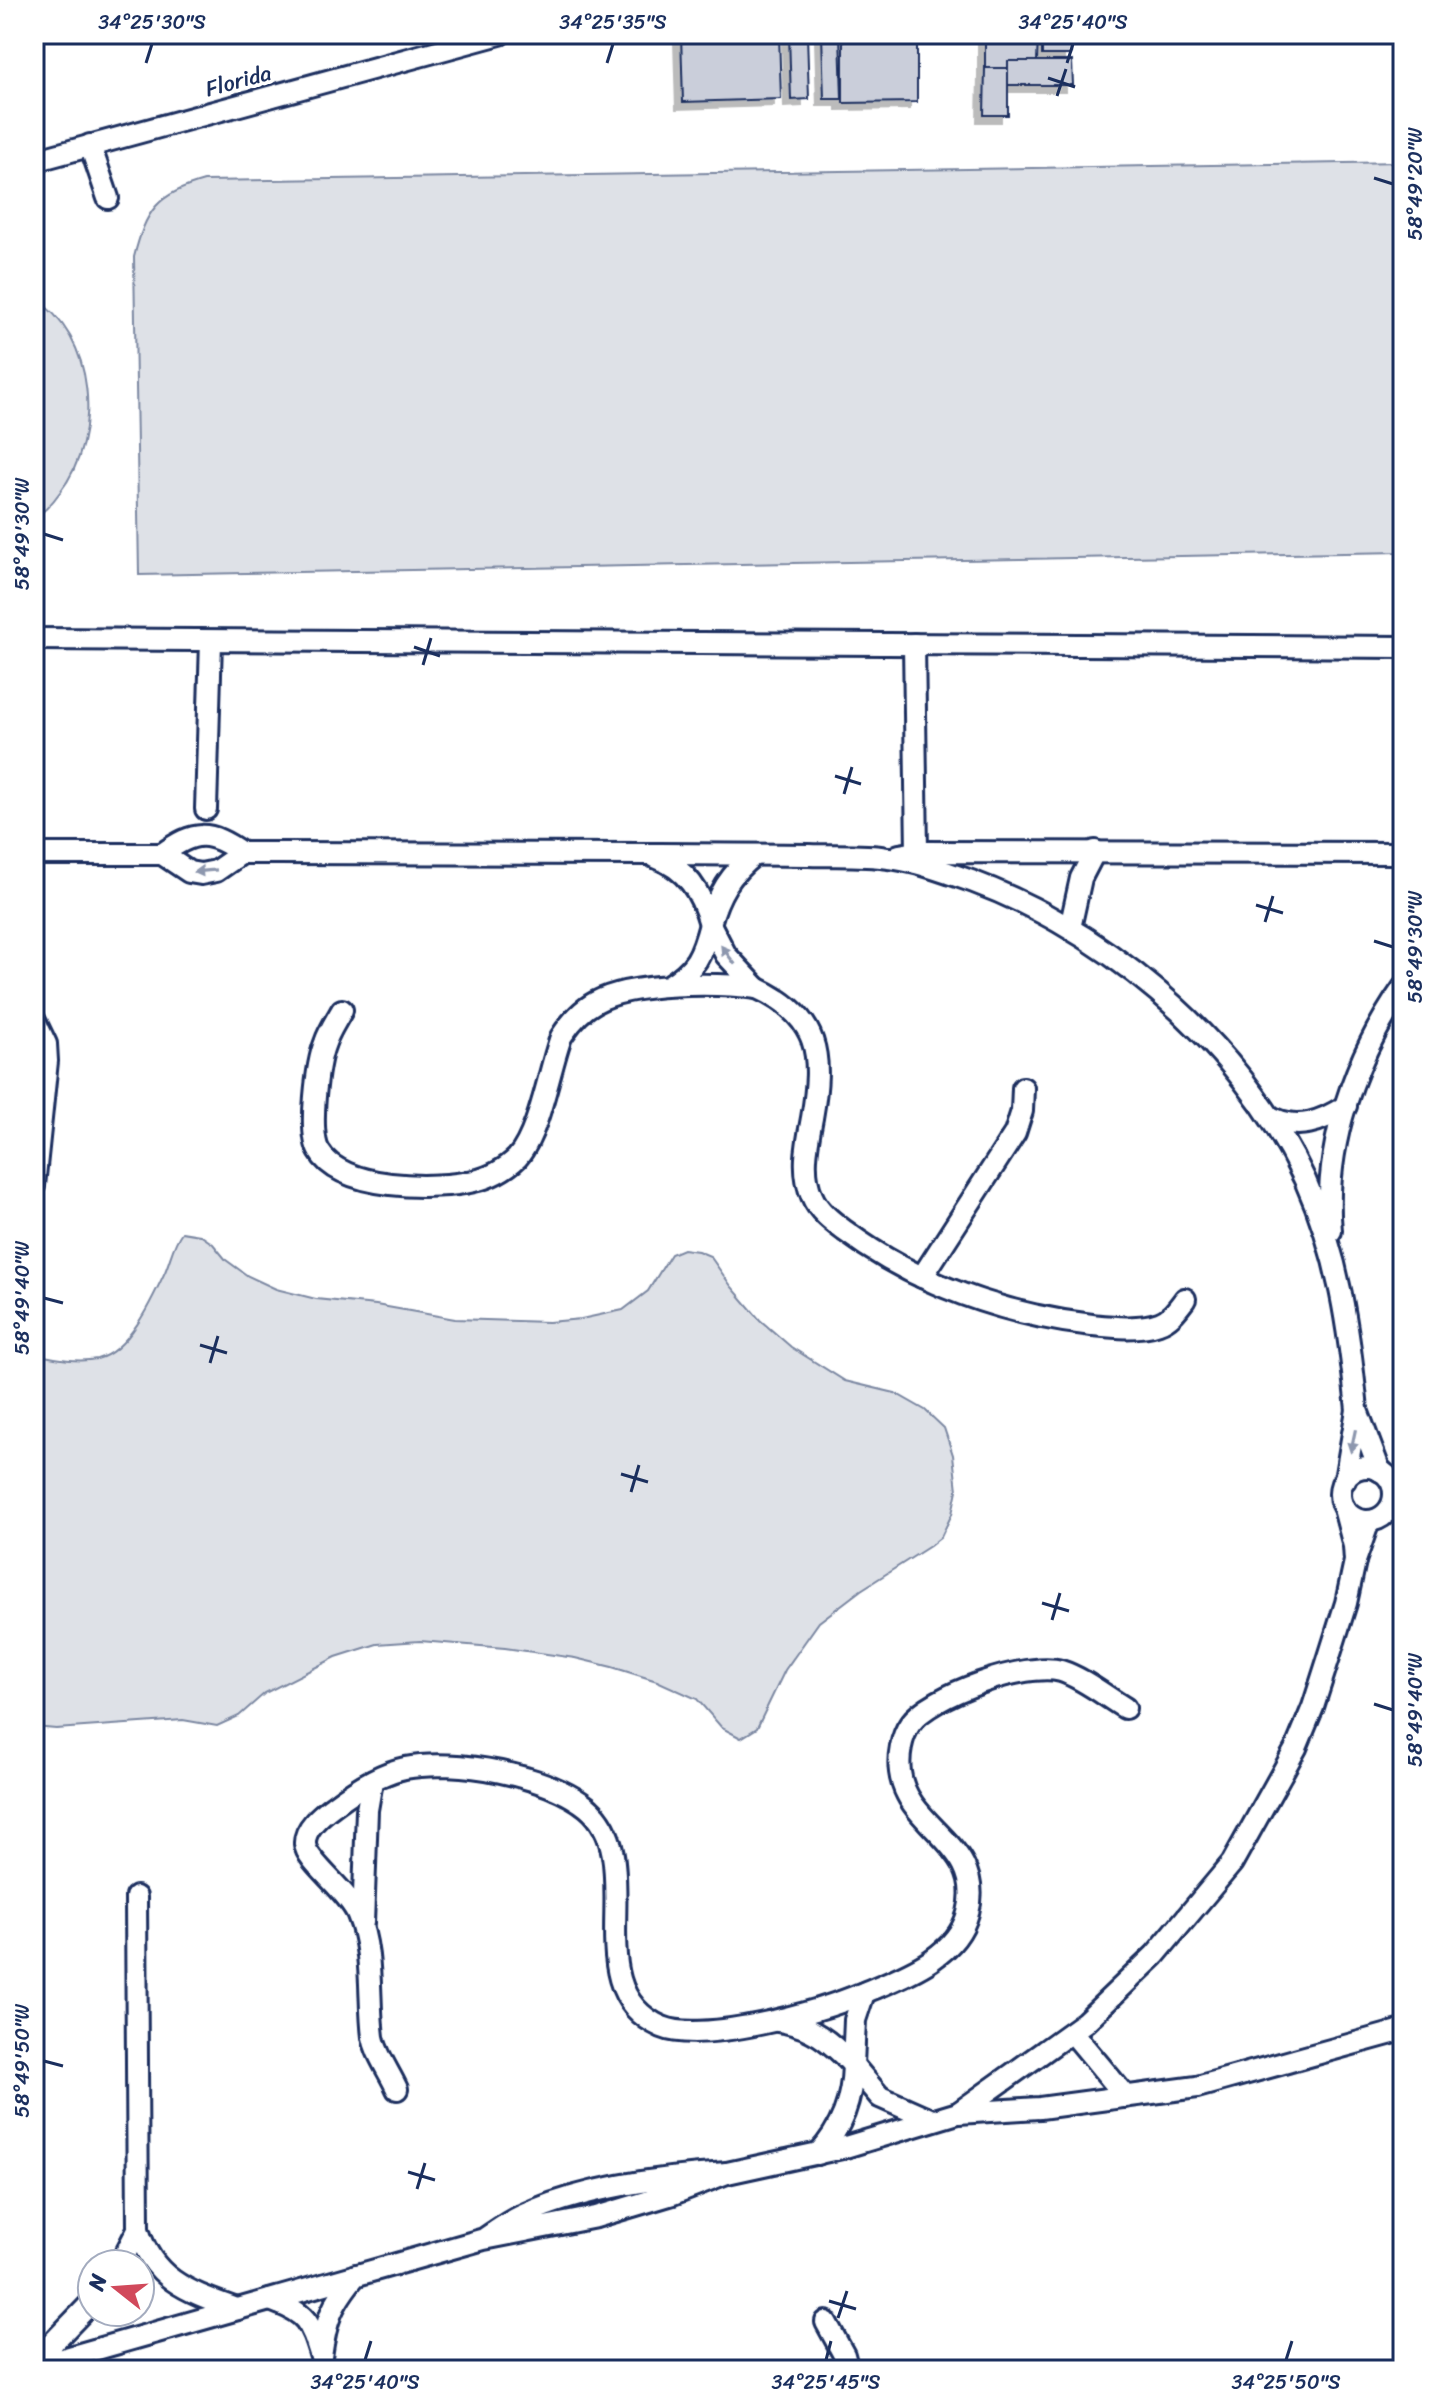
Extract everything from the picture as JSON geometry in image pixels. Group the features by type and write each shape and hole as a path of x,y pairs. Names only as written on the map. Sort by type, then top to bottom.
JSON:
{"street":[{"name":"Florida","path":"34,161 500,34"},
{"path":"90,145 108,198"},
{"path":"34,639 1403,647"},
{"path":"211,641 206,809 225,841"},
{"path":"914,644 920,858"},
{"path":"162,854 186,837 206,809"},
{"path":"186,837 205,834 225,841 242,853"},
{"path":"1070,928 1081,878 1095,851"},
{"path":"34,854 162,854 189,872 201,874 216,871 242,853 920,858 1095,851 1403,853"},
{"path":"648,854 672,863 684,873 703,900 710,924 726,955 757,988 789,1005 808,1028 814,1043 816,1084 806,1164 812,1198 833,1222 859,1241 922,1277 975,1298 1050,1318 1115,1327 1158,1324 1170,1317 1185,1299"},
{"path":"668,986 686,975 697,961 721,891 731,874 754,855"},
{"path":"920,858 1010,896 1070,928 1142,980 1195,1026 1259,1100 1284,1138 1306,1183 1334,1263 1349,1326 1357,1410 1341,1494 1355,1561 1346,1603 1313,1707 1296,1748 1232,1863 1155,1955 1072,2032 958,2113"},
{"path":"342,1010 324,1045 313,1113 315,1143 321,1155 330,1165 373,1180 406,1185 459,1184 494,1174 519,1155 529,1139 561,1037 581,1012 604,997 668,986 757,988"},
{"path":"1334,1263 1331,1180 1346,1106 1363,1058 1403,988"},
{"path":"34,1019 46,1044 47,1061 34,1186"},
{"path":"922,1277 1015,1133 1022,1111 1023,1088"},
{"path":"1270,1117 1282,1123 1307,1124 1320,1121 1346,1106"},
{"path":"1355,1561 1394,1499 1390,1476 1357,1410"},
{"path":"1345,1480 1350,1474 1365,1468 1390,1476"},
{"path":"1344,1508 1355,1518 1386,1515"},
{"path":"363,1927 349,1897 312,1861 305,1843 307,1833 327,1810 352,1792 403,1768 475,1769 552,1787 580,1802 599,1819 611,1843 618,1972 625,1995 633,2006 659,2026 679,2033 720,2032 822,2008 864,1993 922,1965 957,1937 969,1909 970,1883 966,1867 956,1851 911,1802 903,1785 899,1769 900,1753 908,1727 916,1718 955,1694 979,1685 1004,1676 1045,1670 1060,1671 1125,1708"},
{"path":"372,1781 367,1810 363,1927 369,1963 374,2041 397,2089"},
{"path":"136,1897 138,2229 144,2251 157,2268 177,2284 237,2309"},
{"path":"818,2154 828,2143 847,2109 855,2020 864,1993"},
{"path":"770,2020 796,2023 813,2031 853,2065 880,2097 932,2120"},
{"path":"34,2365 484,2239 596,2217 673,2194 727,2173 818,2154 958,2113 1012,2111 1197,2087 1402,2029"},
{"path":"1072,2032 1126,2097"},
{"path":"128,2248 138,2229"},
{"path":"323,2364 325,2324 343,2290 356,2275"},
{"path":"270,2300 295,2309 306,2320 323,2364"},
{"path":"34,2365 76,2319"},
{"path":"826,2322 844,2355 848,2370"}],"shaded area":[{"path":"1403,162 1403,552 139,575 134,257 143,227 156,206 164,198 188,186 204,181"},
{"path":"34,298 55,315 70,337 81,362 87,416 83,444 74,469 52,503 34,518"},
{"path":"182,1232 200,1235 248,1276 276,1289 316,1299 376,1305 455,1319 549,1322 623,1310 648,1291 671,1254 683,1249 698,1251 710,1256 760,1320 791,1347 845,1381 895,1393 925,1410 944,1428 953,1455 957,1490 952,1514 941,1537 930,1546 861,1590 819,1622 785,1670 757,1728 741,1738 722,1728 697,1699 657,1681 612,1667 505,1648 420,1641 377,1644 336,1657 265,1693 239,1716 217,1726 183,1720 56,1729 34,1727 34,1354 65,1360 89,1360 109,1354 119,1346 146,1310"}],"building":[{"path":"681,34 779,34 781,99 683,102"},
{"path":"789,34 807,34 809,99 791,100"},
{"path":"822,34 840,34 842,99 824,99"},
{"path":"843,34 917,34 917,102 843,103"},
{"path":"985,34 1038,34 1037,62 1008,61 1008,68 985,68"},
{"path":"1042,34 1071,34 1071,55 1042,55"},
{"path":"1008,61 1072,61 1073,85 1008,85"},
{"path":"985,68 1008,68 1008,115 984,115"}]}
